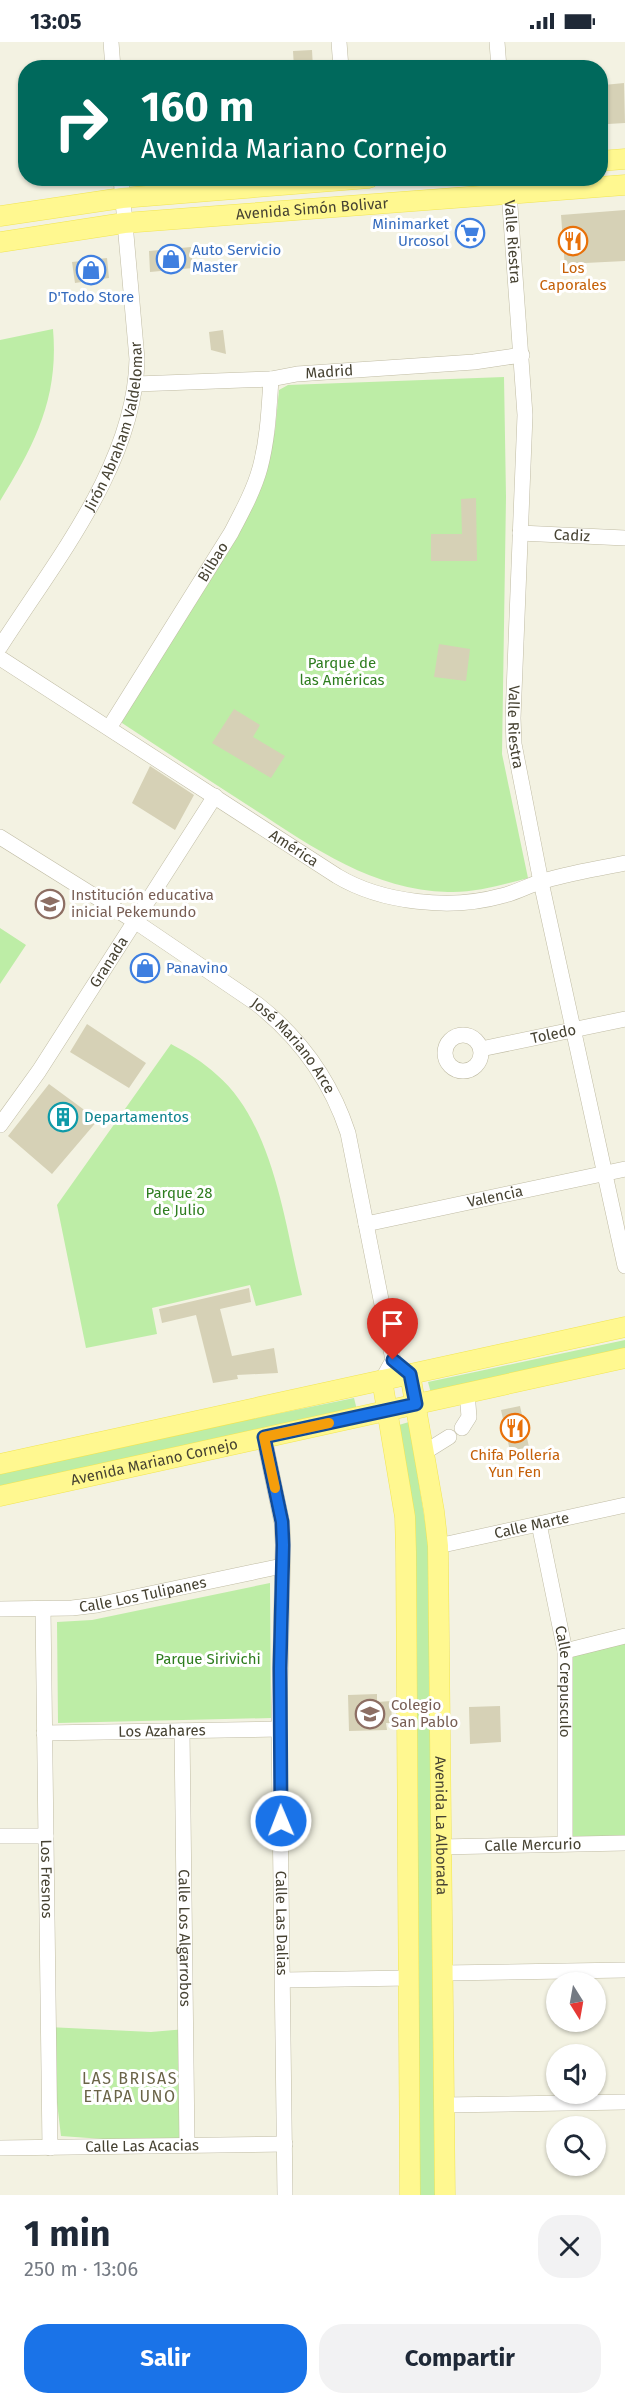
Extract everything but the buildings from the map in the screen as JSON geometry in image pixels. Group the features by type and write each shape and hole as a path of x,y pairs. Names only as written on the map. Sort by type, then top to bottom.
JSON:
{"main road":[{"path":"608,160 625,159"},
{"name":"Avenida Simón Bolivar","path":"608,185 625,185"},
{"name":"Avenida Simón Bolivar","path":"0,216 122,188 174,186"},
{"name":"Avenida Simón Bolivar","path":"0,242 124,223 508,186"},
{"name":"Avenida Mariano Cornejo","path":"0,1464 625,1327"},
{"name":"Avenida Mariano Cornejo","path":"0,1496 625,1358"},
{"name":"Avenida La Alborada","path":"410,1374 425,1452 438,1546 445,2195"},
{"path":"382,1380 405,1517 410,2195"}],"street":[{"path":"111,42 112,60"},
{"path":"339,42 340,60"},
{"path":"497,42 498,60"},
{"name":"Valle Riestra","path":"508,186 525,415 513,744 625,1266"},
{"name":"Jirón Abraham Valdelomar","path":"0,647 108,476 129,416 136,384 137,359 122,188"},
{"name":"Madrid","path":"136,384 271,379 297,374 474,362 522,356"},
{"name":"Bilbao","path":"109,728 231,532 246,504 260,469 268,432 271,379"},
{"name":"Cadiz","path":"520,533 625,538"},
{"name":"América","path":"0,658 343,879 395,897 419,902 473,901 502,896 541,882 625,863"},
{"name":"Granada","path":"0,1125 37,1074 215,796"},
{"name":"José Mariano Arce","path":"0,837 136,922 272,1016 312,1060 340,1110 348,1133 393,1360"},
{"name":"Toledo","path":"481,1050 625,1019"},
{"name":"Valencia","path":"366,1224 625,1169"},
{"path":"382,1380 393,1360 410,1374"},
{"path":"462,1428 470,1416 467,1392"},
{"name":"Calle Las Dalias","path":"264,1437 282,1522 279,1729 285,2195"},
{"path":"425,1452 449,1437"},
{"name":"Calle Marte","path":"438,1546 625,1505"},
{"name":"Calle Crepusculo","path":"539,1524 565,1651 566,1844"},
{"name":"Calle Los Tulipanes","path":"0,1609 97,1605 282,1566"},
{"name":"Los Fresnos","path":"43,1609 50,2148"},
{"path":"565,1651 625,1636"},
{"name":"Los Azahares","path":"44,1733 279,1729"},
{"name":"Calle Los Algarrobos","path":"182,1731 187,2145"},
{"path":"0,1836 46,1836"},
{"name":"Calle Mercurio","path":"441,1846 625,1843"},
{"path":"442,1973 625,1970"},
{"path":"283,1980 408,1978"},
{"path":"444,2105 625,2102"},
{"name":"Calle Las Acacias","path":"0,2148 285,2144"}],"green space":[{"path":"53,329 52,377 42,420 24,460 0,501 0,340"},
{"name":"Parque de las Américas","path":"504,377 506,497 502,754 528,878 468,891 448,892 420,889 368,874 319,850 122,723 123,713 261,484 275,431 279,390 288,385"},
{"path":"0,928 26,945 0,984"},
{"name":"Parque 28 de Julio","path":"171,1044 195,1058 217,1075 236,1096 252,1120 264,1148 283,1208 302,1295 256,1306 250,1285 152,1308 157,1334 86,1348 57,1205"},
{"path":"625,1340 625,1355 432,1397 428,1382"},
{"path":"354,1398 358,1414 0,1492 0,1471"},
{"path":"409,1422 429,1546 435,2195 416,2195 413,1547 392,1427"},
{"name":"Parque Sirivichi","path":"270,1583 271,1718 58,1723 57,1622 92,1620"},
{"path":"625,1636 625,1843 565,1844 565,1651"},
{"path":"48,2027 151,2032 186,2029 187,2145 61,2136"}],"slow traffic":[{"path":"275,1488 264,1437 329,1423"}],"place":[{"name":"Minimarket Urcosol","path":"470,233"},
{"name":"Los Caporales","path":"573,241"},
{"name":"Auto Servicio Master","path":"171,259"},
{"name":"D'Todo Store","path":"91,270"},
{"name":"Institución educativa inicial Pekemundo","path":"50,904"},
{"name":"Panavino","path":"145,968"},
{"name":"Departamentos","path":"63,1117"},
{"name":"Chifa Pollería Yun Fen","path":"515,1428"},
{"name":"Colegio San Pablo","path":"370,1714"}],"district":[{"name":"LAS BRISAS ETAPA UNO","path":"130,2087"}],"route":[{"path":"281,1821 279,1729 282,1522 264,1437 416,1404 410,1374 393,1360"}]}
